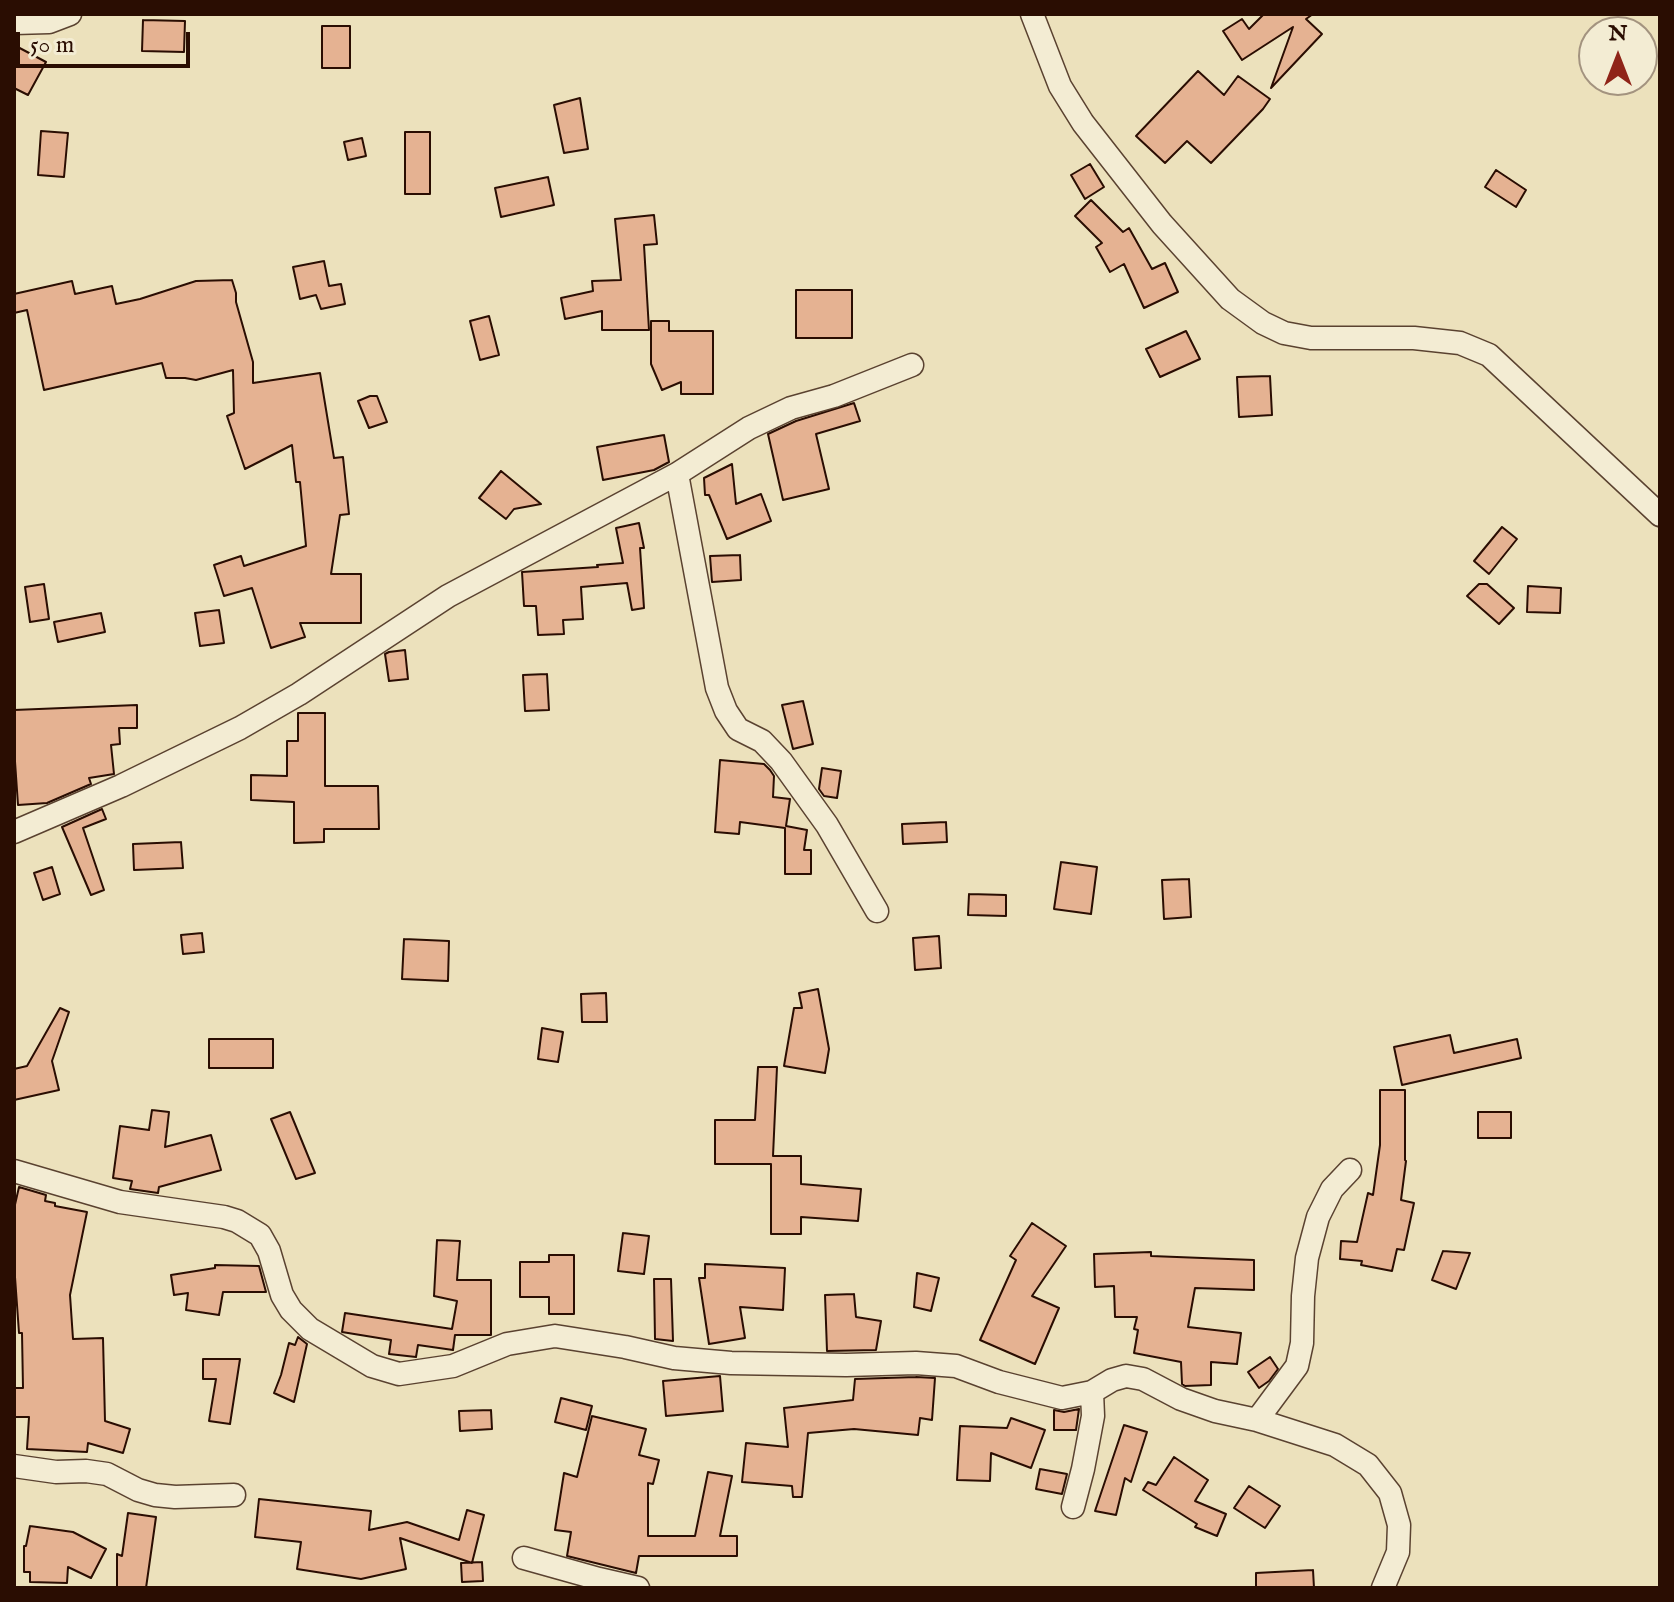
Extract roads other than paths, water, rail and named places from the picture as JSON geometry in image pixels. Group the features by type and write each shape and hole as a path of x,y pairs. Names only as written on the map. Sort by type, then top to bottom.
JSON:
{"street":[{"path":"14,23 49,22 70,14"},
{"path":"1032,14 1060,86 1083,123 1162,224 1230,299 1263,323 1284,333 1311,338 1414,338 1460,343 1489,355 1660,515"},
{"path":"14,832 121,786 240,728 299,694 448,596 677,474 749,428 791,408 834,396 912,365"},
{"path":"677,474 717,688 726,711 738,729 762,741 781,761 827,825 877,911"},
{"path":"1257,1420 1297,1366 1302,1343 1307,1258 1318,1217 1332,1189 1350,1170"},
{"path":"14,1171 120,1202 237,1221 260,1235 269,1251 282,1295 291,1310 310,1329 372,1366 399,1374 453,1366 507,1344 555,1336 674,1358 731,1363 916,1363 956,1366 999,1382 1062,1398 1092,1392 1126,1376 1143,1379 1181,1399 1215,1411 1257,1420 1335,1445 1368,1465 1390,1493 1399,1525 1398,1552 1383,1588"},
{"path":"1073,1507 1093,1416 1092,1392"},
{"path":"14,1466 107,1474 155,1495 234,1495"},
{"path":"524,1558 638,1588"}]}
